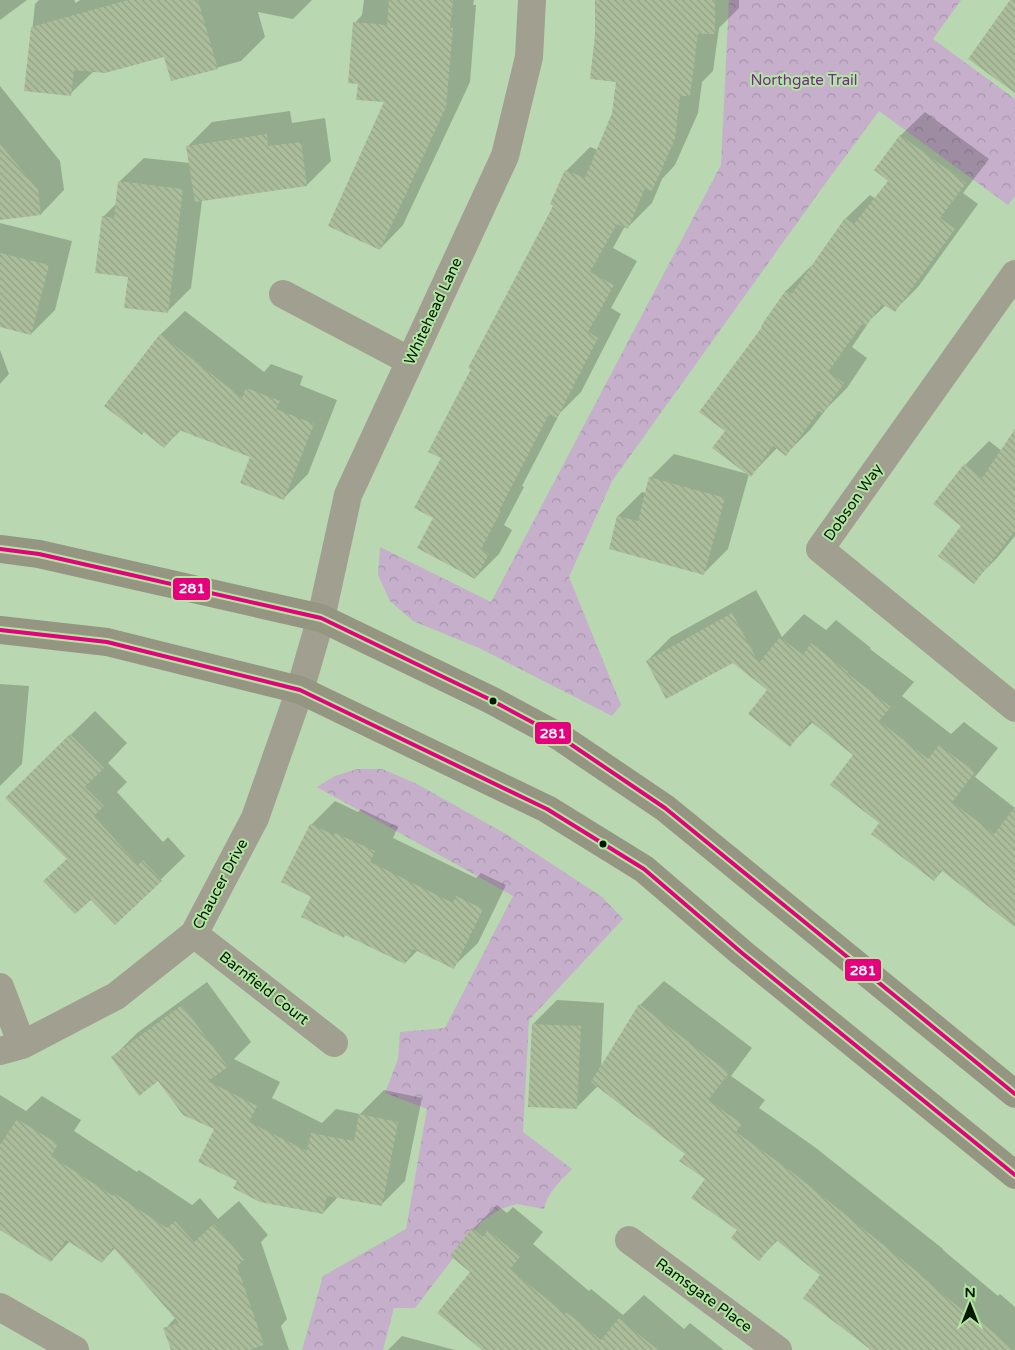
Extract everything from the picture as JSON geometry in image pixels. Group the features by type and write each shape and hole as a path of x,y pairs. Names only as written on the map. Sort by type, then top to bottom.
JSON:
{"main road":[{"path":"0,549 39,554 321,618 489,699 560,737 665,808 1015,1094"},
{"path":"0,630 107,642 300,690 547,809 644,868 742,953 1015,1175"}],"street":[{"name":"Whitehead Lane","path":"321,618 348,495 505,156 529,57 532,0"},
{"name":"Dobson Way","path":"1015,274 820,549 1015,708"},
{"path":"283,294 410,361"},
{"name":"Chaucer Drive","path":"11,1048 116,996 194,934 255,818 300,690 321,618"},
{"name":"Barnfield Court","path":"194,934 334,1043"},
{"path":"0,987 11,1048"},
{"name":"Ramsgate Place","path":"629,1240 778,1350"},
{"path":"0,1306 75,1350"}],"green space":[{"name":"Northgate Trail","path":"729,0 961,0 933,39 1015,99 1015,196 1008,205 879,111 612,481 569,577 621,705 612,716 479,648 413,621 390,601 378,575 380,547 491,602 721,165"},
{"path":"357,769 382,769 415,783 506,834 602,897 623,919 529,1020 523,1132 572,1169 551,1192 544,1209 517,1204 500,1209 481,1222 415,1308 394,1308 383,1350 302,1350 323,1276 406,1229 427,1109 385,1093 398,1059 400,1032 445,1028 513,896 317,787 335,776"}],"building":[{"path":"128,0 198,0 218,69 171,81 164,57 105,73 74,70 71,96 24,91 31,27"},
{"path":"389,0 453,0 450,28 453,28 446,107 380,250 328,226 384,102 356,100 358,84 348,83 353,22 387,25"},
{"path":"595,0 715,0 715,34 698,34 690,96 680,96 675,139 652,191 645,188 628,229 617,224 590,272 614,285 588,332 598,338 557,418 549,414 499,511 501,511 481,549 489,554 475,579 417,548 433,518 414,508 441,458 428,452 471,369 468,368 553,206 550,204 565,170 585,178 612,113 616,82 590,79 595,35"},
{"path":"1010,0 1015,0 1015,93 968,59"},
{"path":"267,134 268,146 301,142 307,186 195,202 186,146"},
{"path":"900,135 966,183 940,218 955,229 895,312 882,304 866,326 862,324 828,372 844,383 823,413 819,411 786,456 773,446 751,477 712,448 725,431 699,412 762,327 786,290 792,294 845,218 854,224 888,181 874,170"},
{"path":"0,144 38,190 41,215 0,220"},
{"path":"118,181 183,189 168,313 124,308 128,277 95,273 102,216 114,218"},
{"path":"0,253 49,265 31,335 0,327"},
{"path":"160,334 242,398 246,388 280,401 276,409 314,424 284,500 240,483 250,457 179,430 164,448 144,432 142,435 104,406"},
{"path":"1015,429 1015,531 974,584 938,556 961,526 933,504 964,464 982,478"},
{"path":"649,477 725,498 704,575 609,549 617,516 638,521"},
{"path":"732,613 759,663 780,637 803,655 811,643 891,707 879,721 928,759 939,745 975,772 952,802 994,834 1015,807 1015,927 941,870 934,881 871,834 879,823 830,785 853,755 810,721 790,747 748,714 767,690 733,663 666,699 646,661"},
{"path":"70,734 104,768 85,787 104,806 94,816 138,865 143,860 162,881 115,925 91,900 75,914 43,881 67,859 5,798"},
{"path":"310,824 375,851 370,862 453,903 456,896 483,909 454,969 413,949 405,964 345,935 344,938 301,917 311,897 281,882"},
{"path":"639,1004 729,1073 708,1100 742,1124 736,1132 792,1172 920,1274 974,1320 975,1317 1014,1350 871,1350 803,1298 820,1275 776,1240 759,1261 731,1238 737,1230 691,1198 705,1179 679,1161 685,1154 591,1082"},
{"path":"182,1005 228,1067 208,1081 257,1106 249,1122 307,1151 311,1133 354,1141 359,1114 398,1122 382,1206 327,1196 323,1214 260,1202 233,1188 237,1181 198,1162 214,1129 183,1115 158,1081 139,1096 111,1057"},
{"path":"532,1024 581,1026 577,1109 528,1107"},
{"path":"17,1119 58,1144 51,1156 113,1196 114,1193 167,1228 175,1221 194,1242 214,1224 244,1260 237,1266 264,1345 249,1350 171,1350 163,1328 179,1323 113,1247 102,1263 66,1240 51,1262 0,1230 0,1145"},
{"path":"472,1228 483,1237 488,1230 520,1257 510,1269 565,1314 566,1312 601,1340 619,1318 658,1350 482,1350 437,1313 470,1272 450,1256"}],"transit line":[{"name":"281","path":"0,549 39,554 321,618 489,699 560,737 665,808 1015,1094"},
{"name":"281","path":"0,630 107,642 300,690 547,809 644,869 742,953 1015,1175"}]}
